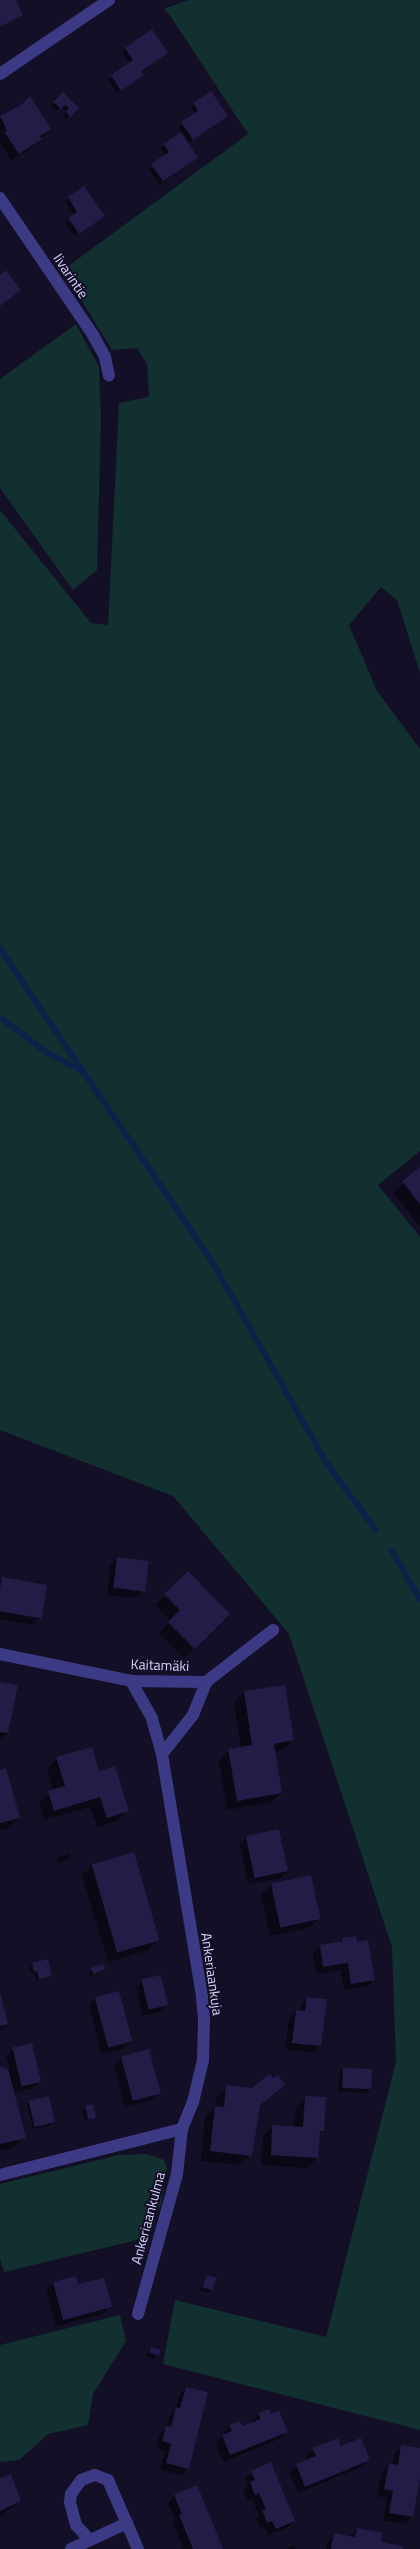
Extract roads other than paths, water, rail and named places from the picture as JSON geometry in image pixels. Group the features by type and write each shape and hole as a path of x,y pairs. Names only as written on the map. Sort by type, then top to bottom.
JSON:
{"street":[{"path":"0,74 109,0"},
{"name":"Iivarintie","path":"0,198 93,335 105,357 109,376"},
{"name":"Kaitamäki","path":"0,1654 132,1681 206,1682 273,1630"},
{"name":"Ankeriaankuja","path":"132,1681 152,1718 162,1754 204,2020 203,2060 193,2102 182,2129"},
{"path":"162,1754 192,1714 206,1682"},
{"path":"0,2175 182,2129"},
{"name":"Ankeriaankulma","path":"138,2314 177,2174 182,2129"},
{"path":"89,2539 76,2525 71,2510 71,2494 81,2480 95,2475 108,2480 138,2549"},
{"path":"71,2549 127,2523"}],"waterway":[{"path":"0,948 214,1264 325,1460 376,1530"},
{"path":"0,1017 45,1051 84,1072"},
{"path":"392,1550 420,1599"}]}
